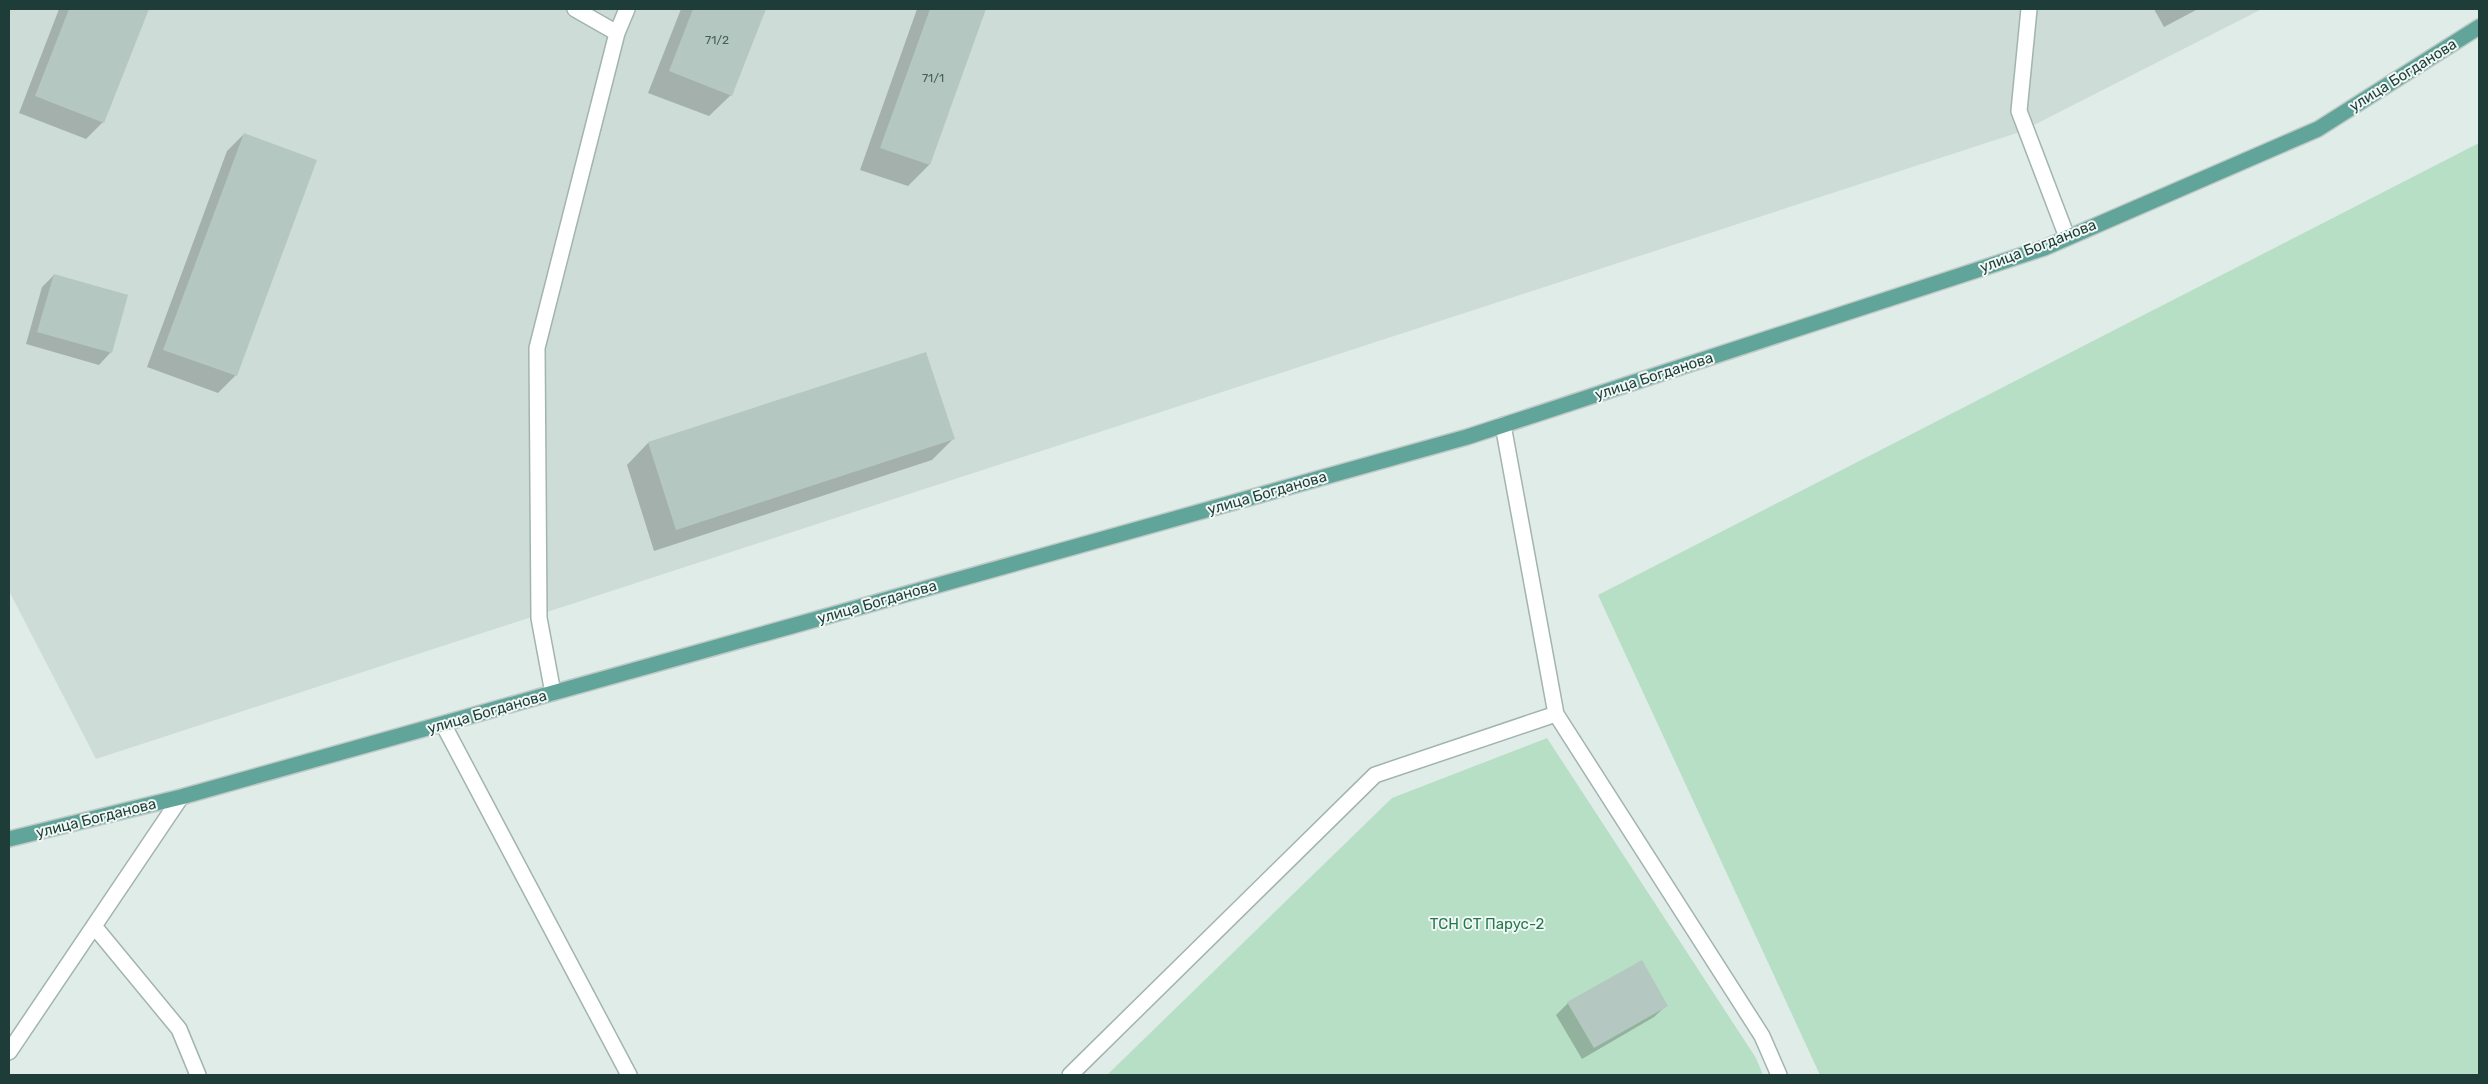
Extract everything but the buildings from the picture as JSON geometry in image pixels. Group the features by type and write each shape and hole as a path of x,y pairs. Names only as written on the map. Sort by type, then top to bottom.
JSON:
{"main road":[{"name":"улица Богданова","path":"9,839 180,797 1503,426 2044,248 2318,129 2479,27"}],"street":[{"path":"575,9 617,33"},
{"path":"553,693 539,618 537,348 617,33 627,9"},
{"path":"2029,9 2019,111 2067,237"},
{"path":"1503,426 1556,714 1762,1036 1779,1075"},
{"path":"1070,1075 1375,775 1556,714"},
{"path":"443,724 629,1075"},
{"path":"9,1052 180,797"},
{"path":"94,926 179,1029 198,1075"}],"shaded area":[{"path":"9,9 2262,9 2020,132 96,759 9,591"}],"green space":[{"path":"2479,143 2479,1075 1820,1075 1598,595"},
{"name":"ТСН СТ Парус-2","path":"1547,738 1756,1058 1763,1075 1107,1075 1392,798"}]}
